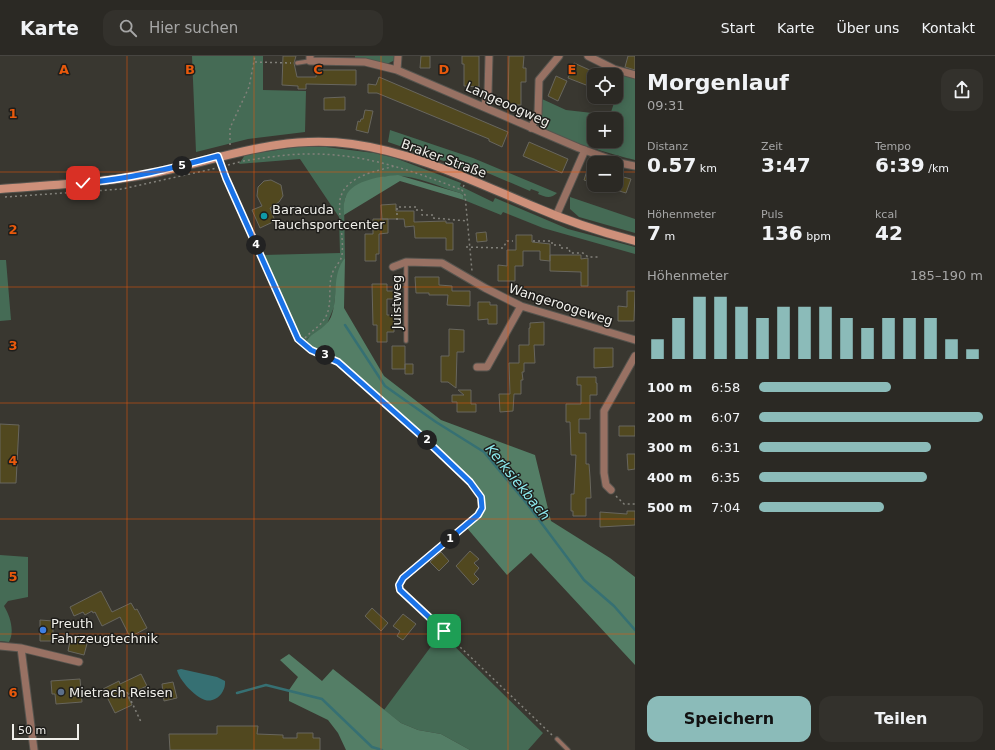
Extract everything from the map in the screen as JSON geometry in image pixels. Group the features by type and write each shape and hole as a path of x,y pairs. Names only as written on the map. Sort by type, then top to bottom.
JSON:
{"main road":[{"name":"Braker Straße","path":"0,189 120,179 157,172 257,147 297,142 350,143 415,158 556,216 635,241"}],"street":[{"path":"397,70 398,56"},
{"path":"484,107 488,93 489,56"},
{"path":"531,128 538,114 539,80 559,56"},
{"path":"588,56 614,69 635,74"},
{"name":"Langeoogweg","path":"310,59 365,62 397,70 584,150 620,163 635,166"},
{"path":"556,216 584,150"},
{"name":"Wangeroogeweg","path":"393,267 406,262 442,263 521,306 635,340"},
{"path":"478,368 487,367 521,306"},
{"path":"611,490 606,485 604,473 604,411 635,356"},
{"path":"0,646 20,648 79,662"},
{"path":"20,648 34,750"}],"lane":[{"path":"297,63 310,59"},
{"path":"218,156 226,178 293,329 303,344 338,362 426,440 470,482 481,497 482,508 478,515 400,582 400,590 430,619"},
{"name":"Juistweg","path":"406,262 406,342"},
{"path":"557,739 568,750"}],"path":[{"path":"230,153 230,128 249,87 255,56"},
{"path":"255,62 297,63"},
{"path":"303,344 308,335 323,322 329,308 331,276 342,254 341,197 355,180 364,175 395,166"},
{"path":"464,185 462,190 465,195 473,281"},
{"path":"397,220 397,207 416,207 416,210 422,210 422,214 433,214 433,218 468,221"},
{"path":"466,247 503,248 507,241 514,241"},
{"path":"533,241 552,241 552,245 560,245 560,248 569,248 570,253 583,253 588,257 598,257"},
{"path":"611,490 624,504 635,504"},
{"path":"430,619 557,739"},
{"path":"127,692 141,722"}],"green space":[{"path":"192,56 263,56 263,90 306,91 305,132 248,139 196,152"},
{"path":"355,56 396,56 395,60 387,64 355,59"},
{"path":"623,75 635,78 635,160 592,148 623,148 623,112 611,112 614,104 623,104"},
{"path":"542,99 566,110 587,112 587,146 559,136 544,127 542,117"},
{"path":"390,130 473,158 557,193 550,197 543,196 538,194 539,192 531,189 530,191 469,165 467,169 388,142"},
{"path":"297,147 326,147 374,153 395,158 461,183 460,186 493,202 495,198 568,229 635,247 635,254 543,228 503,212 501,215 464,200 463,195 460,193 429,182 397,176 387,176 372,180 346,196 344,202 345,258 336,288 334,307 327,324 322,330 308,338 305,343 301,338 263,255 340,253 339,217 300,159 239,164 245,155"},
{"path":"398,175 460,193 463,195 464,200 400,181 344,215 345,198 355,186 376,178"},
{"path":"570,197 635,219 635,233 579,217 570,209"},
{"path":"345,258 344,308 384,376 441,420 535,455 551,521 610,558 635,577 635,665 531,553 507,575 467,528 480,516 484,505 478,489 427,438 340,360 305,343 328,322 331,317 335,302 338,272"},
{"path":"0,260 6,260 11,320 0,321"},
{"path":"0,555 28,557 28,597 8,601 4,606 12,628 9,642 0,641"},
{"path":"441,633 543,733 528,750 470,750 441,734 418,730 401,723 384,710"},
{"path":"289,654 322,681 333,669 401,723 418,730 441,734 470,750 346,750 338,733 328,720 289,701 289,690 298,677 280,660"}],"water":[{"path":"181,669 217,677 225,681 222,693 213,700 205,700 201,698 192,692 184,683 177,670"}],"building":[{"path":"283,56 296,56 294,63 297,77 316,77 317,70 356,70 356,85 306,84 306,89 298,89 298,86 282,85"},
{"path":"421,56 430,56 430,68 420,68"},
{"path":"462,56 479,56 479,87 464,86 464,64 462,64"},
{"path":"509,56 524,56 523,68 526,68 526,82 521,82 521,105 508,105"},
{"path":"628,56 635,56 635,70 625,67"},
{"path":"574,63 587,69 586,85 568,78"},
{"path":"556,76 567,81 558,101 548,96"},
{"path":"379,77 508,132 502,147 489,141 489,139 377,93 368,93 368,84 376,85"},
{"path":"345,97 345,110 324,110 324,98"},
{"path":"365,110 373,111 368,133 356,130 358,121 360,122 361,119 363,119"},
{"path":"529,142 568,159 562,173 523,156"},
{"path":"587,171 587,181 584,180"},
{"path":"623,177 631,179 626,193 623,192"},
{"path":"271,180 281,185 283,196 279,202 270,208 275,221 260,228 252,210 262,206 257,196 258,187 264,181"},
{"path":"396,204 396,211 414,211 414,222 446,221 446,223 453,223 453,250 446,250 446,238 415,238 414,226 405,227 404,219 382,219 381,205"},
{"path":"373,219 388,219 388,233 379,234 379,254 376,254 376,261 365,261 365,234 373,234"},
{"path":"486,232 487,241 477,242 476,233"},
{"path":"516,235 532,235 532,242 550,244 550,261 540,260 540,251 523,251 523,266 515,266 515,281 498,281 498,265 507,266 507,250 516,250"},
{"path":"550,255 581,255 581,259 588,258 588,286 581,286 581,272 550,271"},
{"path":"415,277 439,277 439,285 452,286 452,291 470,291 470,306 447,305 448,295 416,293"},
{"path":"372,284 387,284 387,291 394,291 394,299 387,299 387,315 394,315 394,332 387,332 387,342 377,342 377,325 373,325"},
{"path":"627,291 635,291 634,321 618,321 618,306 627,307"},
{"path":"478,302 490,302 490,305 497,305 497,324 488,324 488,319 478,320"},
{"path":"544,322 544,345 534,345 535,363 524,363 524,372 522,372 523,380 521,380 521,394 514,394 513,411 500,412 499,394 510,394 509,363 519,363 519,345 529,345 530,323"},
{"path":"449,329 464,330 464,352 457,352 456,388 448,382 441,382 441,356 449,356"},
{"path":"392,346 405,346 405,369 392,369"},
{"path":"594,348 613,348 613,367 594,368"},
{"path":"405,364 413,364 413,374 405,374"},
{"path":"577,377 596,377 597,383 597,395 590,395 590,419 579,419 579,433 586,433 586,464 589,464 590,477 591,498 586,498 586,516 573,516 573,511 571,511 571,494 574,494 576,455 571,455 570,422 566,422 566,404 581,404 581,385 577,385"},
{"path":"458,390 471,390 471,404 476,404 476,412 457,412 457,402 452,402 452,395 464,395"},
{"path":"0,424 19,425 16,483 0,483"},
{"path":"619,426 635,426 635,436 619,436"},
{"path":"627,454 635,454 635,469 628,470"},
{"path":"627,511 635,511 635,525 600,527 600,512 627,514"},
{"path":"470,551 479,559 474,563 479,568 474,574 479,579 473,585 456,566"},
{"path":"441,552 449,561 439,571 430,562"},
{"path":"101,591 112,612 131,603 135,610 137,609 147,628 130,637 120,617 102,626 95,612 93,613 92,611 85,615 83,612 74,616 70,607"},
{"path":"372,608 388,623 381,631 365,616"},
{"path":"403,614 416,624 403,640 397,636 400,631 393,626"},
{"path":"40,620 53,621 53,641 40,641"},
{"path":"71,636 88,640 84,655 68,651"},
{"path":"141,674 147,686 127,695 132,705 115,713 103,689 119,681 120,684"},
{"path":"80,679 82,702 56,704 55,694 52,694 51,681"},
{"path":"173,682 177,698 164,701 162,684"},
{"path":"217,726 258,726 257,734 283,735 283,738 297,738 297,733 313,733 313,738 320,738 320,750 170,750 169,734 217,734"}],"waterway":[{"name":"Kerksiekbach","path":"345,325 385,386 436,422 484,452 528,505 584,580 614,606 635,630"},
{"path":"237,693 266,685 322,699 372,747 382,750"}],"place":[{"name":"Baracuda Tauchsportcenter","path":"264,216"},
{"name":"Preuth Fahrzeugtechnik","path":"43,630"},
{"name":"Mietrach Reisen","path":"61,692"}],"route":[{"path":"83,183 120,179 157,172 218,156 226,178 298,339 311,350 328,356 338,362 426,440 470,482 481,497 482,508 478,515 403,578 399,585 400,590 444,631"}]}
